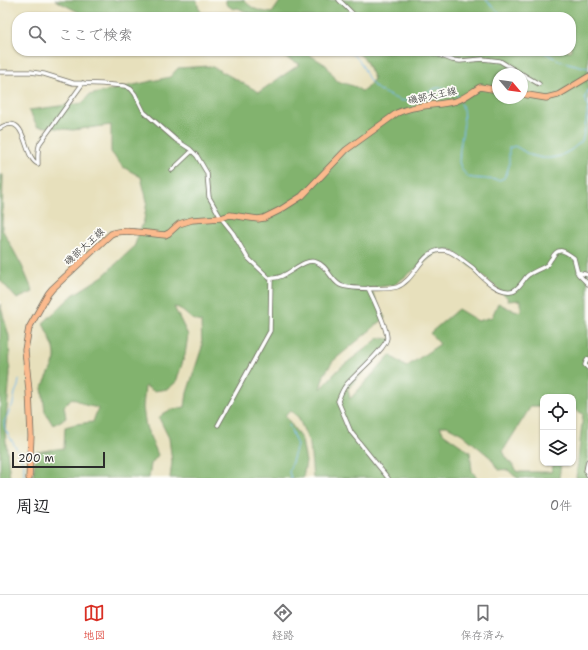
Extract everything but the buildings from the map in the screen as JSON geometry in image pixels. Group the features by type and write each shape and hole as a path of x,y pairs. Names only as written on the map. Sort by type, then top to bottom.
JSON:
{"main road":[{"path":"528,95 546,98 558,95 588,77"},
{"name":"磯部大王線","path":"29,478 31,436 25,350 28,328 48,294 56,284 111,234 124,231 165,235 179,224 192,220 221,218 230,215 264,218 302,196 346,150 397,113 406,109 460,99 480,87 492,89"}],"street":[{"path":"339,0 351,12"},
{"path":"442,56 460,61 483,59 500,61 512,68"},
{"path":"0,72 31,72 44,74 72,83 125,86 131,89 144,112 197,156 207,173 209,197 221,218 233,233 248,257 270,278 280,278 308,262 316,261 323,266 340,285 368,288 390,288 399,286 407,280 420,263 431,253 446,250 455,254 472,267 490,284 499,289 514,291 532,272 547,265 554,254 559,250 574,258 579,276 588,284"},
{"path":"528,78 539,84"},
{"path":"0,128 10,124 17,126 24,137 31,158 38,164 38,147 40,143 83,83"},
{"path":"172,170 192,151"},
{"path":"577,272 588,275"},
{"path":"218,426 270,331 271,278"},
{"path":"368,288 387,338 380,350 346,386 338,402 351,432 388,478"},
{"path":"588,359 586,363 588,368"},
{"path":"588,461 586,471 588,475"}],"green space":[{"path":"55,0 197,0 201,12 78,12"},
{"path":"226,0 244,0 256,10 263,12 246,12 238,8 233,9 226,4"},
{"path":"281,0 588,0 588,478 576,478 583,414 576,410 576,394 540,394 540,406 531,406 503,451 518,472 551,472 553,466 561,466 559,478 518,478 508,470 498,470 491,458 462,434 447,426 440,426 443,433 470,452 472,471 477,478 313,478 310,444 298,417 291,411 285,415 302,440 306,462 303,478 170,478 172,462 169,438 159,418 161,415 174,409 185,407 187,393 202,347 201,322 192,319 179,308 174,307 188,335 185,355 176,382 168,389 154,391 145,386 143,408 146,427 158,455 151,464 149,478 33,478 36,452 64,448 65,427 93,422 98,408 85,405 72,398 64,406 66,418 53,425 45,412 42,388 52,367 55,354 54,348 43,323 73,295 103,276 134,247 144,220 147,201 141,177 123,167 111,152 111,125 73,130 37,126 29,110 83,103 89,95 170,77 178,68 210,66 259,92 300,64 281,56 311,56 326,65 337,81 356,87 361,91 365,90 374,79 365,59 361,56 576,56 576,12 273,12","holes":["439,251 453,251 507,297 508,301 521,300 521,312 498,303 492,317 478,321 458,309 430,333 440,344 406,367 390,355 350,399 348,389 393,339 379,338 340,368 320,389 324,375 333,361 385,318 370,288 394,285"]},
{"path":"0,175 3,175 2,229 22,266 33,292 17,299 0,280"},
{"path":"0,304 9,336 10,374 5,432 10,478 0,478"}],"waterway":[{"path":"486,0 499,12"},
{"path":"355,56 371,83 383,93 399,100 407,101 415,99 430,91 445,87 452,90 459,98"},
{"path":"551,56 560,61 588,68"},
{"path":"461,103 463,108 464,123 459,162 462,170 468,177 499,180 504,178 509,166 509,148 515,146 530,155 542,158 551,158 560,156 571,150 582,141 588,107 585,97 588,90"},
{"path":"19,380 13,404 4,422 5,429 24,465 24,478"},
{"path":"289,425 297,445 289,472 291,478"}]}
